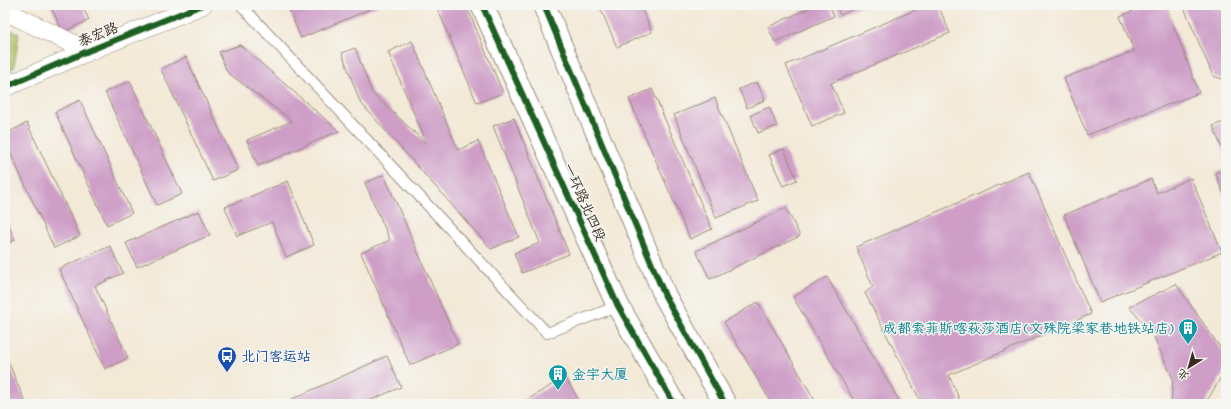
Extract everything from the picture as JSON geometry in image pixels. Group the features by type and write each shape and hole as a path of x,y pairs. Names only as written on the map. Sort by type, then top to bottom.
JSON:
{"main road":[{"name":"一环路北四段","path":"482,5 618,306 674,404"},
{"path":"544,5 664,296 726,404"}],"street":[{"name":"泰宏路","path":"5,88 88,50 202,5"},
{"path":"5,12 88,50"}],"lane":[{"path":"241,5 547,333 618,306"}],"green space":[{"path":"5,27 19,34 14,68 5,72"}],"building":[{"path":"50,5 82,5 89,20 63,32"},
{"path":"287,5 380,5 301,38"},
{"path":"436,5 466,5 503,93 477,103"},
{"path":"599,5 640,5 652,32 617,47"},
{"path":"816,5 829,5 834,16 775,42 768,27"},
{"path":"836,5 863,5 840,15"},
{"path":"927,5 938,5 950,33 831,83 844,113 812,126 786,65"},
{"path":"1149,5 1166,5 1199,93 1087,135 1064,78 1134,51 1120,16"},
{"path":"1183,5 1226,5 1226,80 1213,76"},
{"path":"412,41 458,150 478,141 519,237 491,249 360,102 342,53 355,48 372,93 427,144 388,52"},
{"path":"240,45 339,131 258,166 247,140 292,121 227,72 219,52"},
{"path":"186,57 238,170 213,181 161,69"},
{"path":"130,81 182,194 157,205 105,92"},
{"path":"757,82 765,100 747,108 739,89"},
{"path":"652,89 712,229 690,239 629,99"},
{"path":"715,98 758,201 716,218 674,115"},
{"path":"80,100 132,213 107,225 55,112"},
{"path":"769,107 777,126 758,133 751,115"},
{"path":"514,118 569,254 522,273 514,253 540,243 493,126"},
{"path":"1226,121 1226,159 1213,126"},
{"path":"27,123 80,236 54,248 5,141 5,134"},
{"path":"784,149 797,180 783,186 769,155"},
{"path":"1226,169 1226,199 1215,173"},
{"path":"1029,172 1091,314 949,375 960,401 954,404 922,404 865,293 873,287 856,247"},
{"path":"384,175 458,344 410,365 361,253 390,240 365,183"},
{"path":"1191,178 1222,252 1100,302 1064,215 1151,179 1157,193"},
{"path":"288,181 314,245 286,257 272,222 237,236 225,207"},
{"path":"786,208 800,236 710,279 696,251"},
{"path":"199,211 210,235 137,267 126,243"},
{"path":"5,217 15,240 5,245"},
{"path":"110,246 123,273 95,286 128,358 105,369 59,269"},
{"path":"827,277 901,404 856,404 793,297"},
{"name":"成都索菲斯喀萩莎酒店(文殊院梁家巷地铁站店)","path":"1176,284 1226,356 1226,369 1205,404 1171,404 1173,379 1152,333 1129,307"},
{"path":"758,302 817,404 772,404 724,322"},
{"path":"5,354 26,404 5,404"},
{"path":"387,356 401,387 362,404 281,404"},
{"name":"金宇大厦","path":"565,377 581,404 520,404"}],"cycle path":[{"path":"5,87 88,51 202,5"},
{"path":"482,5 618,306 674,404"},
{"path":"544,5 665,296 725,404"}],"place":[{"name":"成都索菲斯喀萩莎酒店(文殊院梁家巷地铁站店)","path":"1188,345"},
{"name":"北门客运站","path":"227,373"},
{"name":"金宇大厦","path":"558,391"}]}
